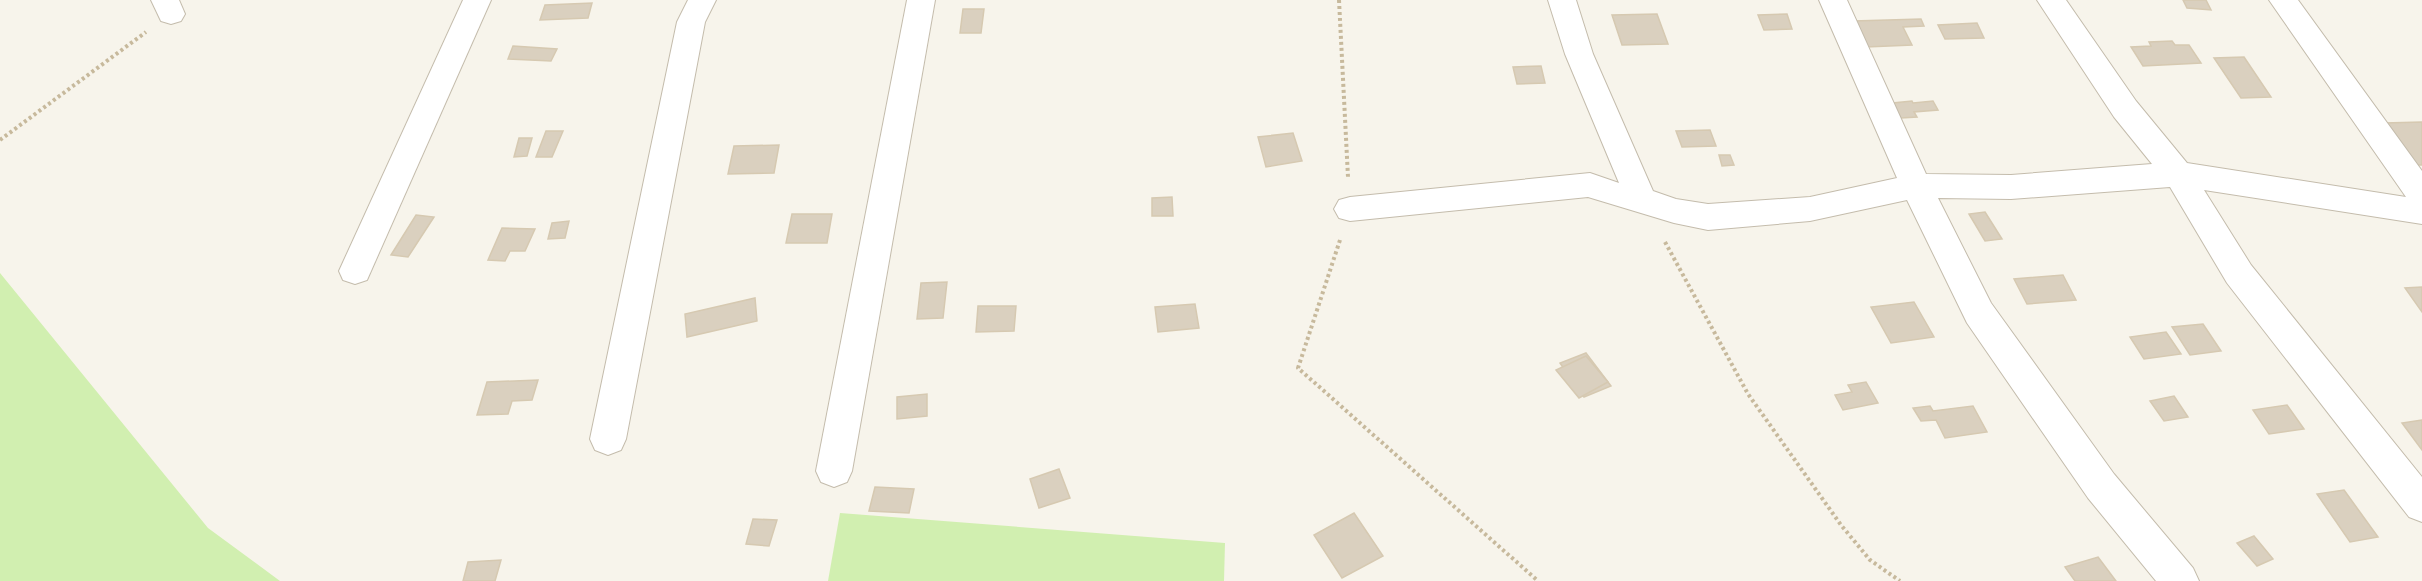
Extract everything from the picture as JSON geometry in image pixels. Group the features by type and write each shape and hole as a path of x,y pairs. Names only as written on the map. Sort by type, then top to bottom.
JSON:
{"street":[{"path":"355,271 477,0"},
{"path":"608,439 691,22 702,0"},
{"path":"834,471 921,0"},
{"path":"1562,0 1579,54 1641,199"},
{"path":"1833,0 1916,186 1978,313 2101,486 2180,581"},
{"path":"2052,0 2125,109 2178,174 2239,274 2422,505"},
{"path":"2283,0 2422,195"},
{"path":"1350,209 1590,185 1611,194 1641,199 1674,211 1708,217 1747,216 1810,209 1916,186 2012,187 2178,174 2422,212"}],"path":[{"path":"1340,0 1350,209 1298,368 1538,581"},
{"path":"0,140 168,7"},
{"path":"1641,199 1748,394 1841,525 1870,560 1900,581"}],"green space":[{"path":"0,273 208,528 280,581 0,581"},
{"path":"840,513 1225,543 1224,581 828,581"}],"building":[{"path":"2183,0 2206,0 2211,10 2187,8"},
{"path":"592,3 588,18 540,20 545,5"},
{"path":"963,9 984,9 981,33 960,33"},
{"path":"1657,14 1668,44 1622,45 1612,15"},
{"path":"1787,14 1792,29 1764,30 1758,15"},
{"path":"1921,19 1924,26 1903,27 1912,45 1866,47 1854,21"},
{"path":"1977,23 1984,38 1945,39 1938,25"},
{"path":"2172,41 2175,45 2189,45 2201,63 2143,66 2131,47 2151,46 2149,42"},
{"path":"513,46 557,49 551,61 508,59"},
{"path":"2244,57 2271,97 2241,98 2214,58"},
{"path":"1541,66 1545,83 1517,84 1513,67"},
{"path":"1912,101 1913,103 1933,101 1938,110 1914,112 1917,117 1901,118 1893,103"},
{"path":"2422,122 2422,165 2416,165 2385,123"},
{"path":"1710,130 1716,146 1682,147 1676,131"},
{"path":"546,131 563,131 552,157 536,157"},
{"path":"1293,133 1302,161 1266,167 1258,137"},
{"path":"519,138 532,138 527,156 514,157"},
{"path":"779,145 774,173 728,174 734,146"},
{"path":"1719,155 1730,155 1734,165 1722,166"},
{"path":"1172,197 1173,216 1152,216 1152,198"},
{"path":"1985,212 2002,239 1985,241 1969,214"},
{"path":"792,214 832,214 827,243 786,243"},
{"path":"416,215 434,217 408,257 391,255"},
{"path":"569,221 565,238 548,239 552,223"},
{"path":"502,228 535,229 525,251 510,251 505,261 488,260"},
{"path":"2063,275 2076,300 2027,304 2014,279"},
{"path":"947,282 943,318 917,319 921,283"},
{"path":"2422,287 2422,312 2405,288"},
{"path":"755,298 757,321 687,337 685,314"},
{"path":"1914,302 1934,337 1891,343 1871,307"},
{"path":"1195,304 1199,328 1158,332 1155,307"},
{"path":"978,306 1016,306 1014,331 976,332"},
{"path":"2203,324 2221,351 2190,355 2172,327"},
{"path":"2166,332 2181,354 2144,359 2130,337"},
{"path":"1586,353 1611,386 1584,397 1560,363"},
{"path":"1586,356 1608,382 1579,398 1556,370"},
{"path":"538,380 532,400 512,401 508,414 477,415 487,382"},
{"path":"1866,382 1878,403 1843,410 1835,395 1852,392 1848,385"},
{"path":"927,394 927,416 897,419 897,397"},
{"path":"2174,396 2188,417 2164,421 2150,401"},
{"path":"2287,405 2304,429 2269,434 2253,410"},
{"path":"1930,406 1933,411 1973,406 1987,432 1945,438 1936,420 1921,421 1913,408"},
{"path":"2422,420 2422,450 2402,423"},
{"path":"1059,469 1070,498 1039,508 1030,479"},
{"path":"875,487 914,489 909,513 869,511"},
{"path":"2344,490 2378,537 2350,542 2317,494"},
{"path":"1354,513 1383,556 1342,578 1314,535"},
{"path":"753,519 777,520 769,546 746,544"},
{"path":"2254,536 2273,559 2257,566 2237,543"},
{"path":"2098,557 2116,581 2075,581 2065,567"},
{"path":"501,560 495,581 463,581 468,562"}]}
